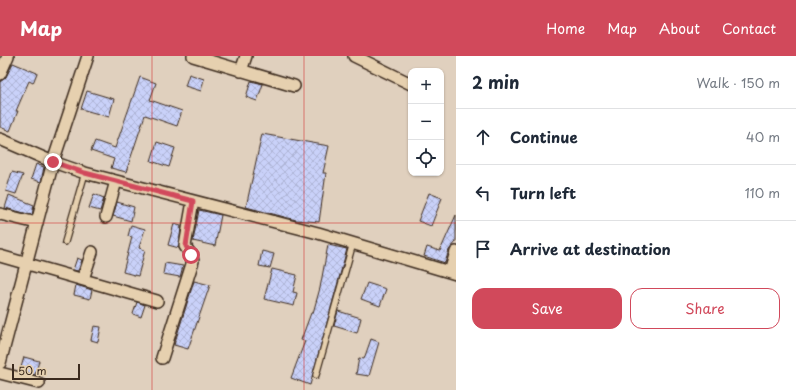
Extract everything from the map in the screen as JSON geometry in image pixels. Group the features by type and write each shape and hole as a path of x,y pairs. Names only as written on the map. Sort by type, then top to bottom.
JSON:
{"street":[{"path":"0,74 8,56"},
{"path":"0,363 53,162 88,56"},
{"path":"193,56 294,86"},
{"path":"241,71 246,56"},
{"path":"354,56 366,58 408,82"},
{"path":"0,139 53,162 85,173 353,243 453,273 456,252"},
{"path":"106,217 116,180"},
{"path":"162,358 192,261 191,255 186,246 193,201"},
{"path":"0,214 37,223"},
{"path":"83,279 92,252"},
{"path":"0,256 157,301"},
{"path":"0,373 39,383"}],"lane":[{"path":"66,242 85,173"},
{"path":"316,375 353,243"}],"building":[{"path":"13,63 37,73 33,83 29,81 16,111 18,111 10,131 0,127 0,82 6,77"},
{"path":"189,74 204,79 201,91 185,86"},
{"path":"140,77 156,83 150,100 182,111 177,126 145,115 126,172 111,168 114,159 91,151 95,141 115,148"},
{"path":"251,81 263,84 257,101 246,97"},
{"path":"87,91 114,99 109,117 81,109"},
{"path":"262,134 329,146 323,173 326,173 319,222 296,220 246,207"},
{"path":"157,142 175,148 169,167 151,161"},
{"path":"36,164 44,167 41,182 31,179"},
{"path":"12,172 23,175 16,194 6,191"},
{"path":"429,193 442,198 431,226 418,221"},
{"path":"94,194 104,198 100,211 89,208"},
{"path":"9,195 34,205 32,215 5,208"},
{"path":"117,202 134,207 131,221 113,216"},
{"path":"199,210 221,215 215,246 193,241"},
{"path":"456,215 456,242 449,250 445,263 424,256 427,247 440,251"},
{"path":"174,224 181,226 179,248 168,245"},
{"path":"131,225 145,229 139,248 145,250 138,276 123,272 132,237 128,236"},
{"path":"328,245 347,249 310,385 291,378 305,341 301,340 311,313 313,313 320,288"},
{"path":"262,251 274,254 270,268 259,266"},
{"path":"77,258 82,260 78,271 73,270"},
{"path":"165,263 183,266 180,277 163,274"},
{"path":"272,269 297,275 293,292 297,293 294,306 264,299"},
{"path":"194,281 210,285 188,349 174,345"},
{"path":"367,283 386,289 380,306 361,299"},
{"path":"76,285 92,290 90,299 74,295"},
{"path":"137,302 145,305 141,317 133,314"},
{"path":"338,311 361,318 357,333 334,326"},
{"path":"94,326 101,327 98,342 91,340"},
{"path":"371,339 379,342 369,376 356,374 359,358 364,359"},
{"path":"24,357 39,361 35,375 20,371"}],"route":[{"path":"53,162 85,173 193,201 186,246 191,255"}]}
